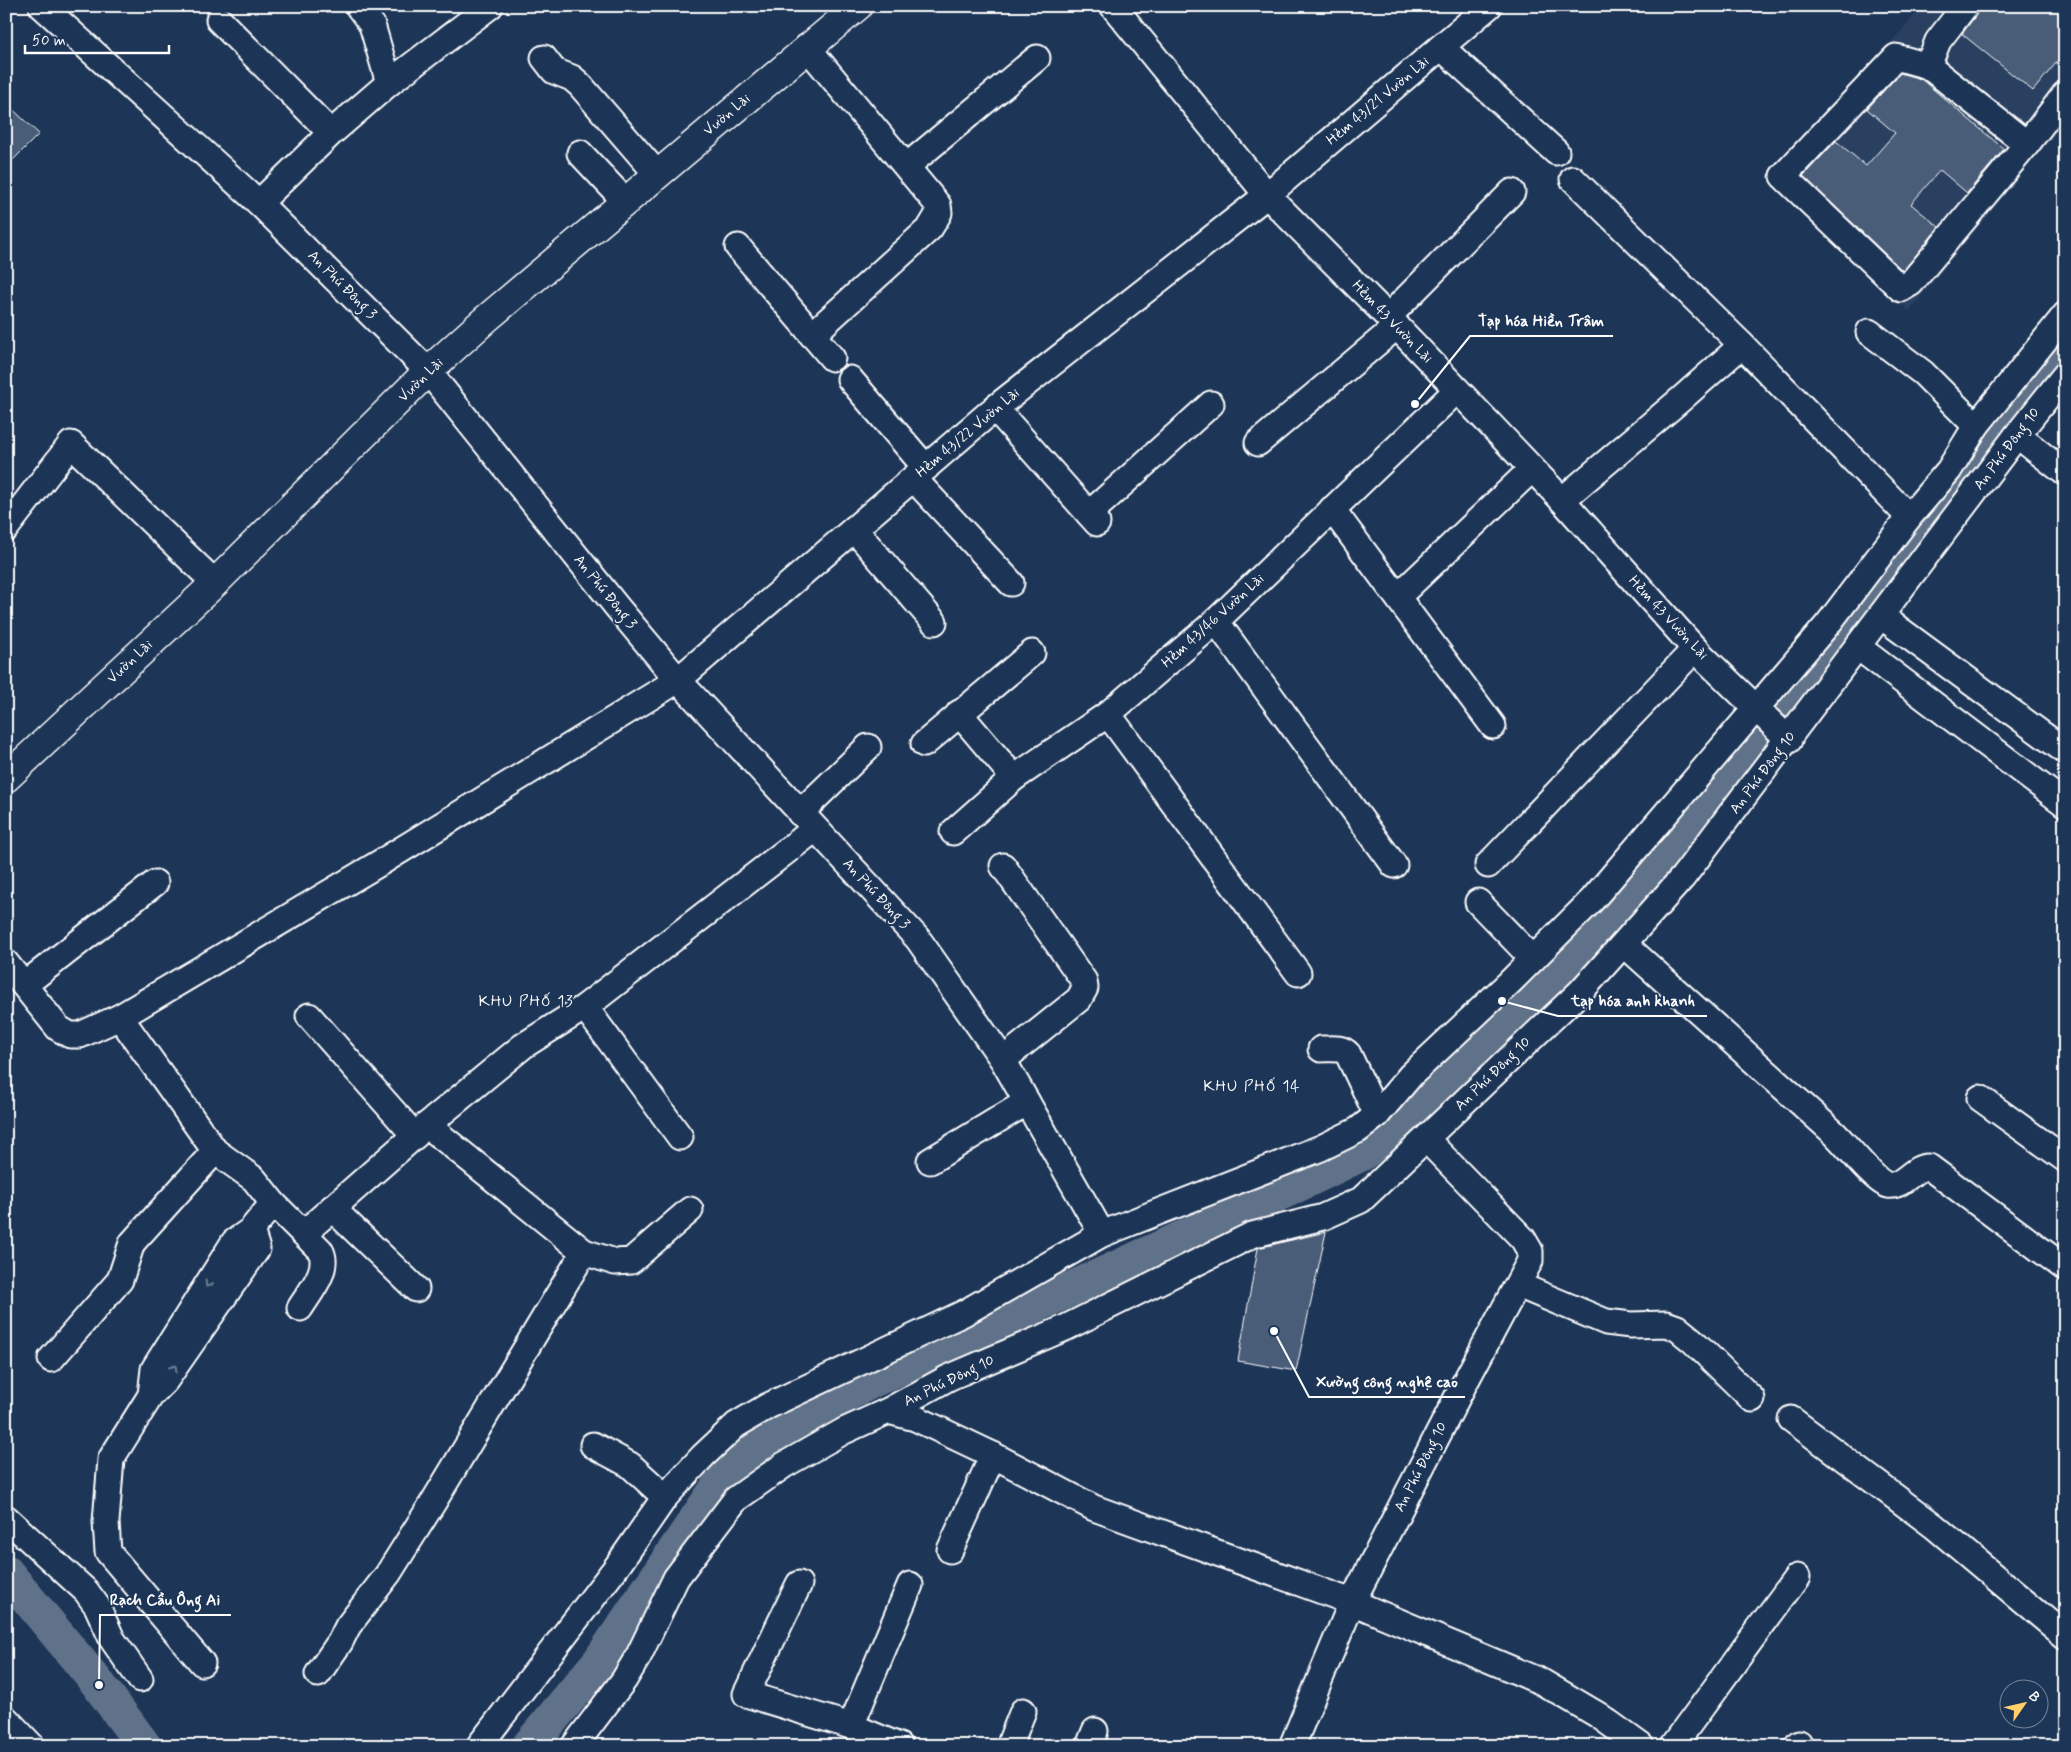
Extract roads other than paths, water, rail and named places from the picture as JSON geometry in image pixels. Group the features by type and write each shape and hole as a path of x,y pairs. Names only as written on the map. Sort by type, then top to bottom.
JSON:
{"main road":[{"name":"Vườn Lài","path":"6,778 215,584 428,371 486,319 807,47 847,9"}],"street":[{"name":"An Phú Đông 3","path":"42,6 258,203 428,371 678,680 918,939 1003,1060 1102,1234"},
{"path":"358,6 372,25 389,83"},
{"path":"258,203 330,132 389,83 490,6"},
{"name":"Hẻm 43 Vườn Lài","path":"1113,6 1267,195 1393,321 1562,500 1695,649 1787,738"},
{"name":"Hẻm 43/21 Vườn Lài","path":"1267,195 1489,6"},
{"path":"1928,66 1938,41 1965,6"},
{"path":"219,20 330,132"},
{"path":"807,47 907,166 938,205 939,213 930,228 812,336"},
{"path":"1441,47 1556,152"},
{"path":"2027,144 1928,66 1896,57 1783,176 1901,289 1911,283 2027,144 2065,94"},
{"path":"544,58 554,71 572,78 580,85 658,174"},
{"path":"907,166 1037,58"},
{"path":"580,153 625,201"},
{"path":"1574,179 1742,345 1909,517"},
{"path":"1258,443 1393,321 1512,192"},
{"name":"Hẻm 43/22 Vườn Lài","path":"24,985 58,1028 70,1035 80,1035 120,1017 383,861 678,680 995,408 1267,195"},
{"path":"738,247 832,358"},
{"path":"479,1746 618,1565 665,1497 702,1456 736,1425 768,1406 964,1313 1102,1234 1321,1148 1358,1130 1377,1115 1410,1075 1533,959 1592,900 1760,712 1909,517 1949,470 1976,426 2065,314"},
{"path":"1869,332 1923,373 1976,426"},
{"path":"1562,500 1742,345"},
{"name":"An Phú Đông 10","path":"574,1746 624,1680 639,1655 676,1578 736,1500 784,1465 844,1431 948,1378 1065,1328 1252,1235 1323,1217 1361,1200 1581,991 1684,877 1787,738 1858,647 2017,435 2065,375"},
{"path":"850,379 920,474 1011,583"},
{"name":"Hẻm 43/46 Vườn Lài","path":"953,832 1014,778 1108,714 1216,621 1457,390"},
{"path":"995,408 1093,519 1211,404"},
{"path":"2017,435 2065,474"},
{"path":"6,528 71,444 215,584"},
{"path":"1407,588 1532,469"},
{"path":"1332,509 1493,726"},
{"path":"854,529 934,622"},
{"path":"1881,616 2065,751"},
{"path":"1216,621 1394,865"},
{"path":"1858,647 2065,804"},
{"path":"1488,865 1695,649"},
{"path":"924,744 1032,654"},
{"path":"959,713 1014,778"},
{"path":"1108,714 1298,973"},
{"path":"304,1233 421,1131 523,1046 584,1007 807,821 868,747"},
{"path":"1003,866 1084,981 1085,988 1078,999 1003,1060"},
{"path":"6,963 24,985 155,883"},
{"path":"1478,902 1533,959"},
{"path":"1624,944 1838,1137 1885,1184 1890,1186 1896,1184 1922,1168 1929,1168 2065,1268"},
{"path":"584,1007 680,1138"},
{"path":"309,1016 421,1131 584,1252 615,1262 631,1261 690,1210"},
{"path":"120,1017 215,1151 254,1179 324,1256 324,1263 300,1308"},
{"path":"1322,1049 1345,1050 1377,1115"},
{"path":"1980,1098 2065,1159"},
{"path":"930,1160 1027,1102"},
{"name":"An Phú Đông 10","path":"1292,1746 1352,1602 1463,1386 1530,1261 1530,1251 1523,1239 1426,1139"},
{"path":"51,1358 120,1280 132,1243 215,1151"},
{"path":"202,1663 108,1552 106,1522 111,1459 151,1395 154,1368 234,1242 251,1230 274,1203"},
{"path":"332,1208 416,1289"},
{"path":"316,1664 340,1642 348,1626 388,1574 584,1252"},
{"path":"1518,1284 1606,1322 1631,1326 1666,1324 1677,1328 1693,1341 1752,1399"},
{"path":"888,1410 915,1418 994,1455 1094,1508 1352,1602 1542,1682 1598,1715 1641,1746"},
{"path":"1790,1419 1934,1526 2065,1636"},
{"path":"593,1445 630,1465 665,1497"},
{"path":"950,1550 994,1455"},
{"path":"6,1518 86,1591 96,1606 112,1639 140,1678"},
{"path":"1673,1746 1797,1577"},
{"path":"799,1584 746,1694 851,1726 899,1746"},
{"path":"851,1726 910,1585"},
{"path":"1009,1746 1023,1711"},
{"path":"6,1719 32,1746"}],"waterway":[{"path":"529,1746 599,1662 727,1474 776,1433 875,1379 1289,1189 1361,1154 1422,1109 1499,1034 1578,952 1683,837 2065,346"},
{"path":"6,1572 99,1685 144,1746"}],"place":[{"name":"Tạp hóa Hiền Trâm","path":"1415,404"},
{"name":"tạp hóa anh khanh","path":"1502,1001"},
{"name":"Xường công nghệ cao","path":"1274,1331"},
{"name":"Rạch Cầu Ông Ai","path":"99,1685"}],"district":[{"name":"KHU PHỐ 13","path":"526,1001"},
{"name":"KHU PHỐ 14","path":"1252,1086"}]}
